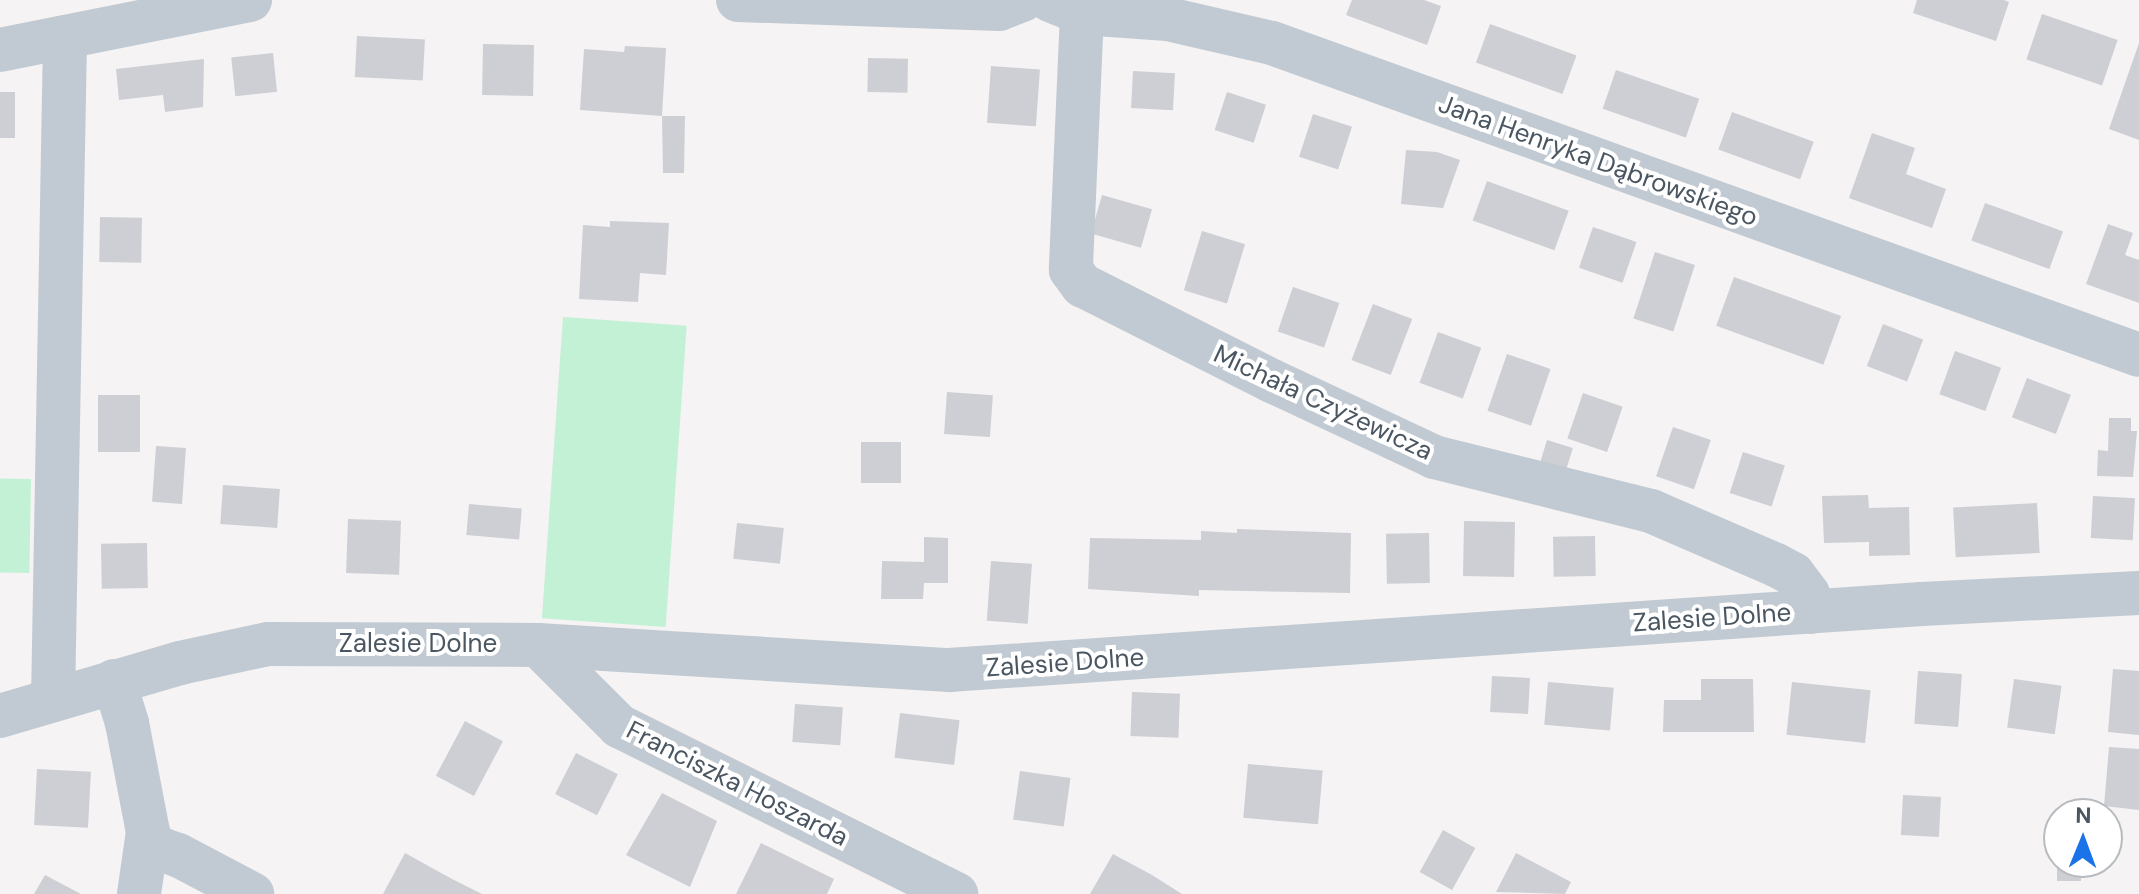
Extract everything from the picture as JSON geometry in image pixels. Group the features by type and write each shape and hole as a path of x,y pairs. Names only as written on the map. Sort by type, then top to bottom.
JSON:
{"street":[{"path":"0,50 250,0"},
{"path":"738,0 999,9 1022,0"},
{"name":"Jana Henryka Dąbrowskiego","path":"1066,7 1157,9 1272,43 2139,355"},
{"name":"Michała Czyżewicza","path":"1066,7 1071,270 1082,285 1434,457 1651,511 1776,565 1793,574 1808,594 1811,612"},
{"path":"53,700 65,37"},
{"name":"Zalesie Dolne","path":"0,716 114,681 268,644 538,645 949,670 2139,593"},
{"name":"Franciszka Hoszarda","path":"538,645 619,726 956,894"},
{"path":"114,681 127,723 148,832 139,894"},
{"path":"147,844 178,855 252,894"}],"green space":[{"path":"563,317 687,326 666,627 542,618"},
{"path":"0,478 31,479 29,573 0,572"}],"building":[{"path":"1352,0 1424,0 1441,6 1427,45 1346,15"},
{"path":"1917,0 2009,2 1996,41 1913,13"},
{"path":"2042,14 2118,40 2102,85 2026,59"},
{"path":"1490,24 1576,55 1562,94 1476,63"},
{"path":"357,36 425,40 423,81 355,77"},
{"path":"2139,43 2139,140 2109,129"},
{"path":"483,44 534,45 533,96 482,95"},
{"path":"625,46 666,48 662,116 580,110 584,49 624,52"},
{"path":"273,53 277,92 235,96 231,57"},
{"path":"868,58 908,59 907,93 867,92"},
{"path":"204,59 203,107 165,112 163,95 119,100 116,69"},
{"path":"991,66 1040,69 1036,126 987,123"},
{"path":"1616,70 1699,99 1686,137 1603,109"},
{"path":"1133,71 1175,73 1173,110 1131,108"},
{"path":"0,92 15,92 15,138 0,138"},
{"path":"1227,92 1266,105 1254,143 1215,130"},
{"path":"1732,112 1814,142 1800,179 1718,150"},
{"path":"1313,114 1352,127 1338,169 1299,157"},
{"path":"662,116 685,116 684,173 663,173"},
{"path":"1872,133 1915,148 1906,174 1946,189 1932,228 1849,198"},
{"path":"1406,150 1437,152 1460,160 1443,208 1401,204"},
{"path":"1487,181 1569,211 1554,250 1473,220"},
{"path":"1102,195 1152,209 1141,248 1091,233"},
{"path":"1985,203 2063,231 2049,269 1971,241"},
{"path":"100,217 142,218 141,263 99,262"},
{"path":"610,221 669,223 666,275 640,273 638,302 579,299 583,225 610,227"},
{"path":"2108,224 2133,233 2125,255 2139,260 2139,303 2086,284"},
{"path":"1593,227 1636,242 1622,283 1579,268"},
{"path":"1202,231 1245,244 1227,303 1184,290"},
{"path":"1655,252 1695,265 1673,332 1633,319"},
{"path":"1734,277 1841,316 1823,365 1716,326"},
{"path":"1293,287 1339,303 1324,347 1278,331"},
{"path":"1373,304 1412,319 1391,375 1351,360"},
{"path":"1883,324 1923,339 1907,381 1867,366"},
{"path":"1438,332 1481,348 1463,398 1420,383"},
{"path":"1955,351 2001,368 1985,411 1939,394"},
{"path":"1507,354 1550,369 1531,426 1487,411"},
{"path":"2027,378 2071,395 2056,434 2012,417"},
{"path":"947,392 993,395 990,437 944,434"},
{"path":"1583,393 1623,407 1607,452 1567,438"},
{"path":"98,395 140,395 140,452 98,452"},
{"path":"2109,418 2131,418 2131,431 2137,431 2133,477 2097,476 2098,450 2108,451"},
{"path":"1673,427 1711,440 1694,489 1656,476"},
{"path":"1547,440 1573,448 1563,478 1538,471"},
{"path":"861,442 901,442 901,483 861,483"},
{"path":"156,446 186,448 182,504 152,502"},
{"path":"1743,452 1785,466 1772,506 1730,493"},
{"path":"223,485 280,489 277,528 220,524"},
{"path":"1868,495 1869,508 1909,507 1910,555 1869,556 1869,542 1824,543 1822,496"},
{"path":"2093,496 2135,498 2133,540 2091,538"},
{"path":"2037,503 2040,553 1956,557 1953,507"},
{"path":"469,504 522,509 519,540 466,535"},
{"path":"348,519 401,521 399,575 346,573"},
{"path":"1464,521 1515,522 1514,577 1463,576"},
{"path":"737,523 784,528 780,564 733,559"},
{"path":"1237,529 1351,533 1350,593 1199,590 1199,596 1088,589 1090,538 1201,540 1201,531 1237,533"},
{"path":"1429,533 1430,583 1387,584 1386,534"},
{"path":"1595,536 1596,576 1554,577 1553,537"},
{"path":"924,537 948,538 948,583 924,583 923,599 881,599 882,561 924,562"},
{"path":"147,543 148,588 102,589 101,544"},
{"path":"991,561 1032,564 1028,624 987,621"},
{"path":"2113,669 2139,671 2139,735 2108,732"},
{"path":"1918,671 1962,674 1958,727 1914,724"},
{"path":"1492,676 1530,678 1528,714 1490,712"},
{"path":"1701,679 1753,679 1754,732 1663,732 1664,700 1701,700"},
{"path":"2014,679 2062,686 2055,734 2007,728"},
{"path":"1548,682 1614,688 1610,731 1544,725"},
{"path":"1792,682 1871,690 1865,743 1786,735"},
{"path":"1132,692 1180,694 1178,738 1130,736"},
{"path":"795,704 843,707 840,745 792,742"},
{"path":"900,713 960,720 954,765 895,758"},
{"path":"465,721 503,741 474,796 436,776"},
{"path":"2109,747 2139,749 2139,810 2123,808 2123,798 2105,798"},
{"path":"576,753 618,774 597,815 555,794"},
{"path":"1248,764 1323,771 1318,824 1243,818"},
{"path":"37,769 91,772 88,828 34,825"},
{"path":"1020,771 1071,778 1064,827 1013,820"},
{"path":"662,793 717,821 690,887 626,855"},
{"path":"1903,795 1941,797 1939,837 1901,835"},
{"path":"1443,830 1475,848 1452,890 1420,872"},
{"path":"761,843 834,879 827,894 736,894"},
{"path":"405,853 452,879 482,894 383,894"},
{"path":"1516,853 1571,882 1565,894 1496,892"},
{"path":"1113,854 1152,875 1182,894 1090,894"},
{"path":"45,875 81,894 34,894"},
{"path":"2057,878 2081,878 2081,881 2057,881"}]}
